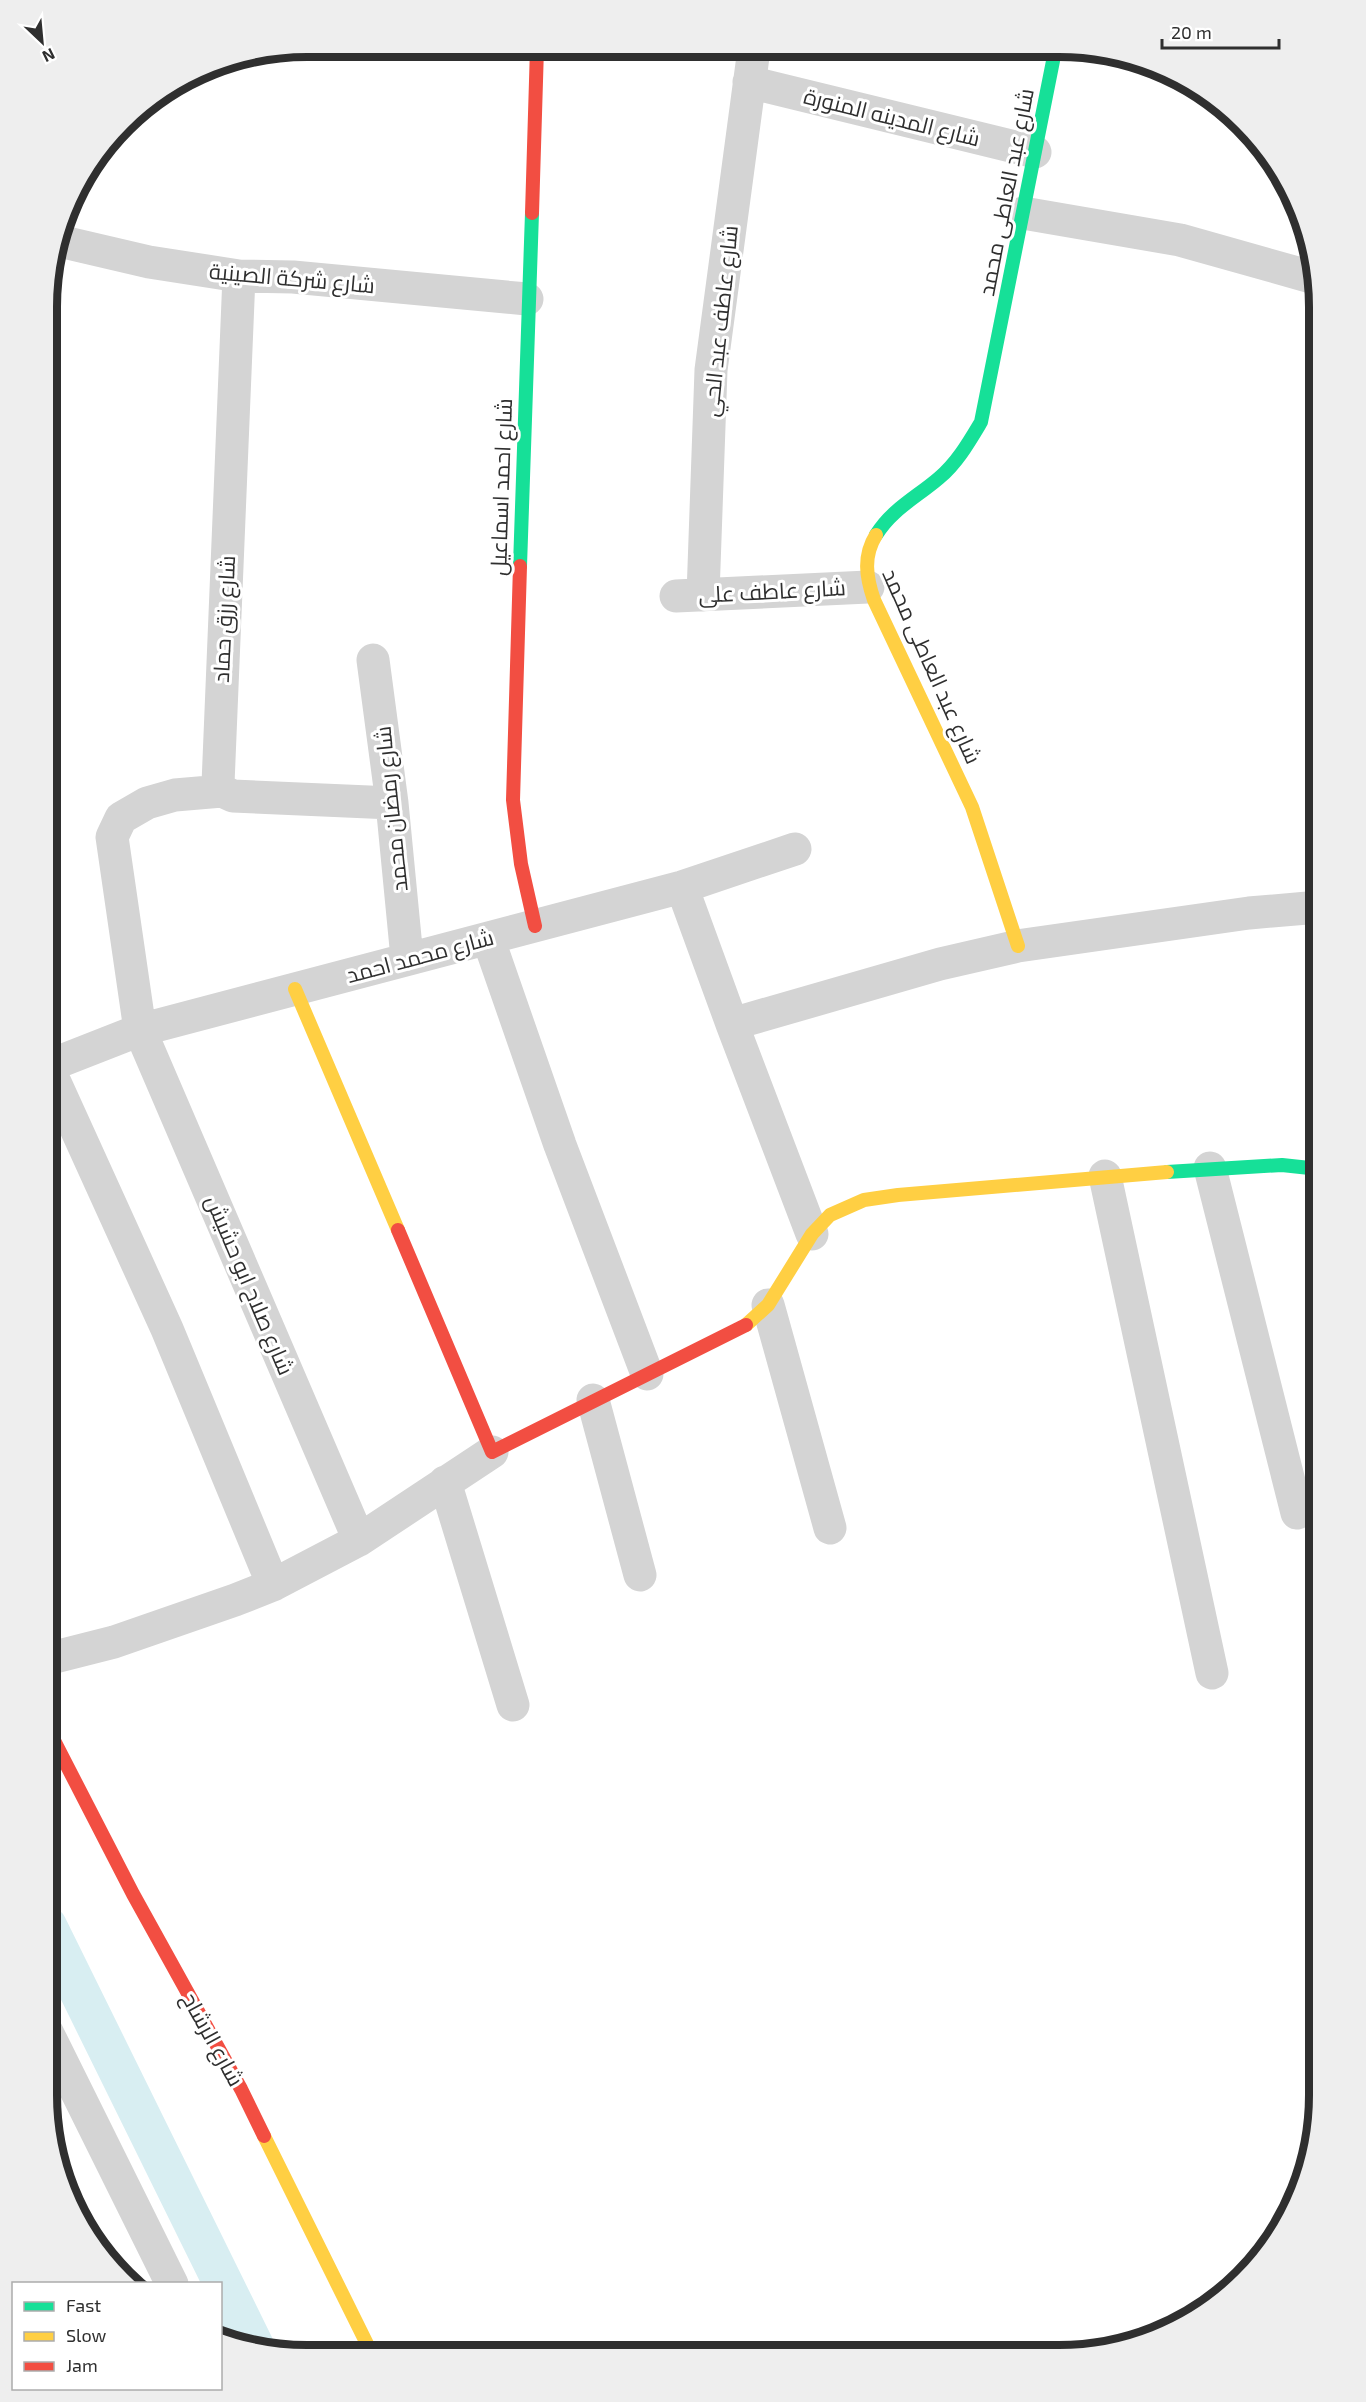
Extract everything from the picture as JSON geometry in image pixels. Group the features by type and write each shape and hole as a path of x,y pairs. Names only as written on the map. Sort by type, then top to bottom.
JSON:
{"street":[{"name":"شارع احمد اسماعيل","path":"535,926 516,843 513,800 527,299 537,57"},
{"name":"شارع عاطف عبد الحي","path":"690,596 711,370 753,57"},
{"name":"شارع عبد العاطى محمد","path":"1018,946 972,807 868,587 865,571 867,556 875,535 894,513 915,494 939,478 963,453 981,422 1054,57"},
{"name":"شارع المدينه المنورة","path":"749,82 1035,152"},
{"path":"1023,213 1180,240 1307,276"},
{"name":"شارع شركة الصينية","path":"66,243 149,262 239,276 293,277 527,299"},
{"name":"شارع رزق حماد","path":"222,791 217,777 239,276"},
{"name":"شارع عاطف على","path":"690,596 868,587"},
{"name":"شارع رمضان محمد","path":"374,660 392,803 407,958"},
{"path":"222,791 232,796 392,803"},
{"name":"شارع صلاح ابو حشيش","path":"222,791 175,795 147,803 121,818 112,837 140,1030 360,1540"},
{"name":"شارع محمد احمد","path":"57,1063 140,1030 682,887 795,849"},
{"path":"682,887 812,1234"},
{"path":"732,1024 940,964 1018,946 1249,913 1309,907"},
{"path":"488,938 646,1374"},
{"path":"295,990 492,1452"},
{"path":"57,1087 167,1329 273,1585"},
{"path":"57,1656 114,1642 273,1585 360,1540 492,1452 743,1327 768,1305 812,1234 830,1215 864,1200 1210,1168 1282,1165 1309,1168"},
{"path":"1210,1168 1297,1513"},
{"path":"1105,1176 1212,1673"},
{"path":"768,1305 830,1528"},
{"path":"593,1400 640,1575"},
{"path":"445,1482 513,1705"},
{"name":"شارع الرشاح","path":"57,1746 133,1894 241,2089 368,2345"},
{"path":"57,2054 171,2282"}],"waterway":[{"path":"57,1946 250,2338"}],"traffic: fast":[{"path":"876,535 897,511 951,466 981,422 1054,57"},
{"path":"520,566 532,213"},
{"path":"1167,1172 1282,1165 1309,1168"}],"traffic: slow":[{"path":"876,535 869,551 867,567 874,600 972,807 1018,946"},
{"path":"295,989 398,1230"},
{"path":"746,1325 768,1305 812,1234 830,1215 864,1200 898,1195 1167,1172"},
{"path":"264,2136 368,2345"}],"traffic: jam":[{"path":"532,213 537,57"},
{"path":"520,566 513,800 521,864 535,926"},
{"path":"398,1230 492,1452 746,1325"},
{"path":"57,1746 133,1894 241,2089 264,2136"}]}
